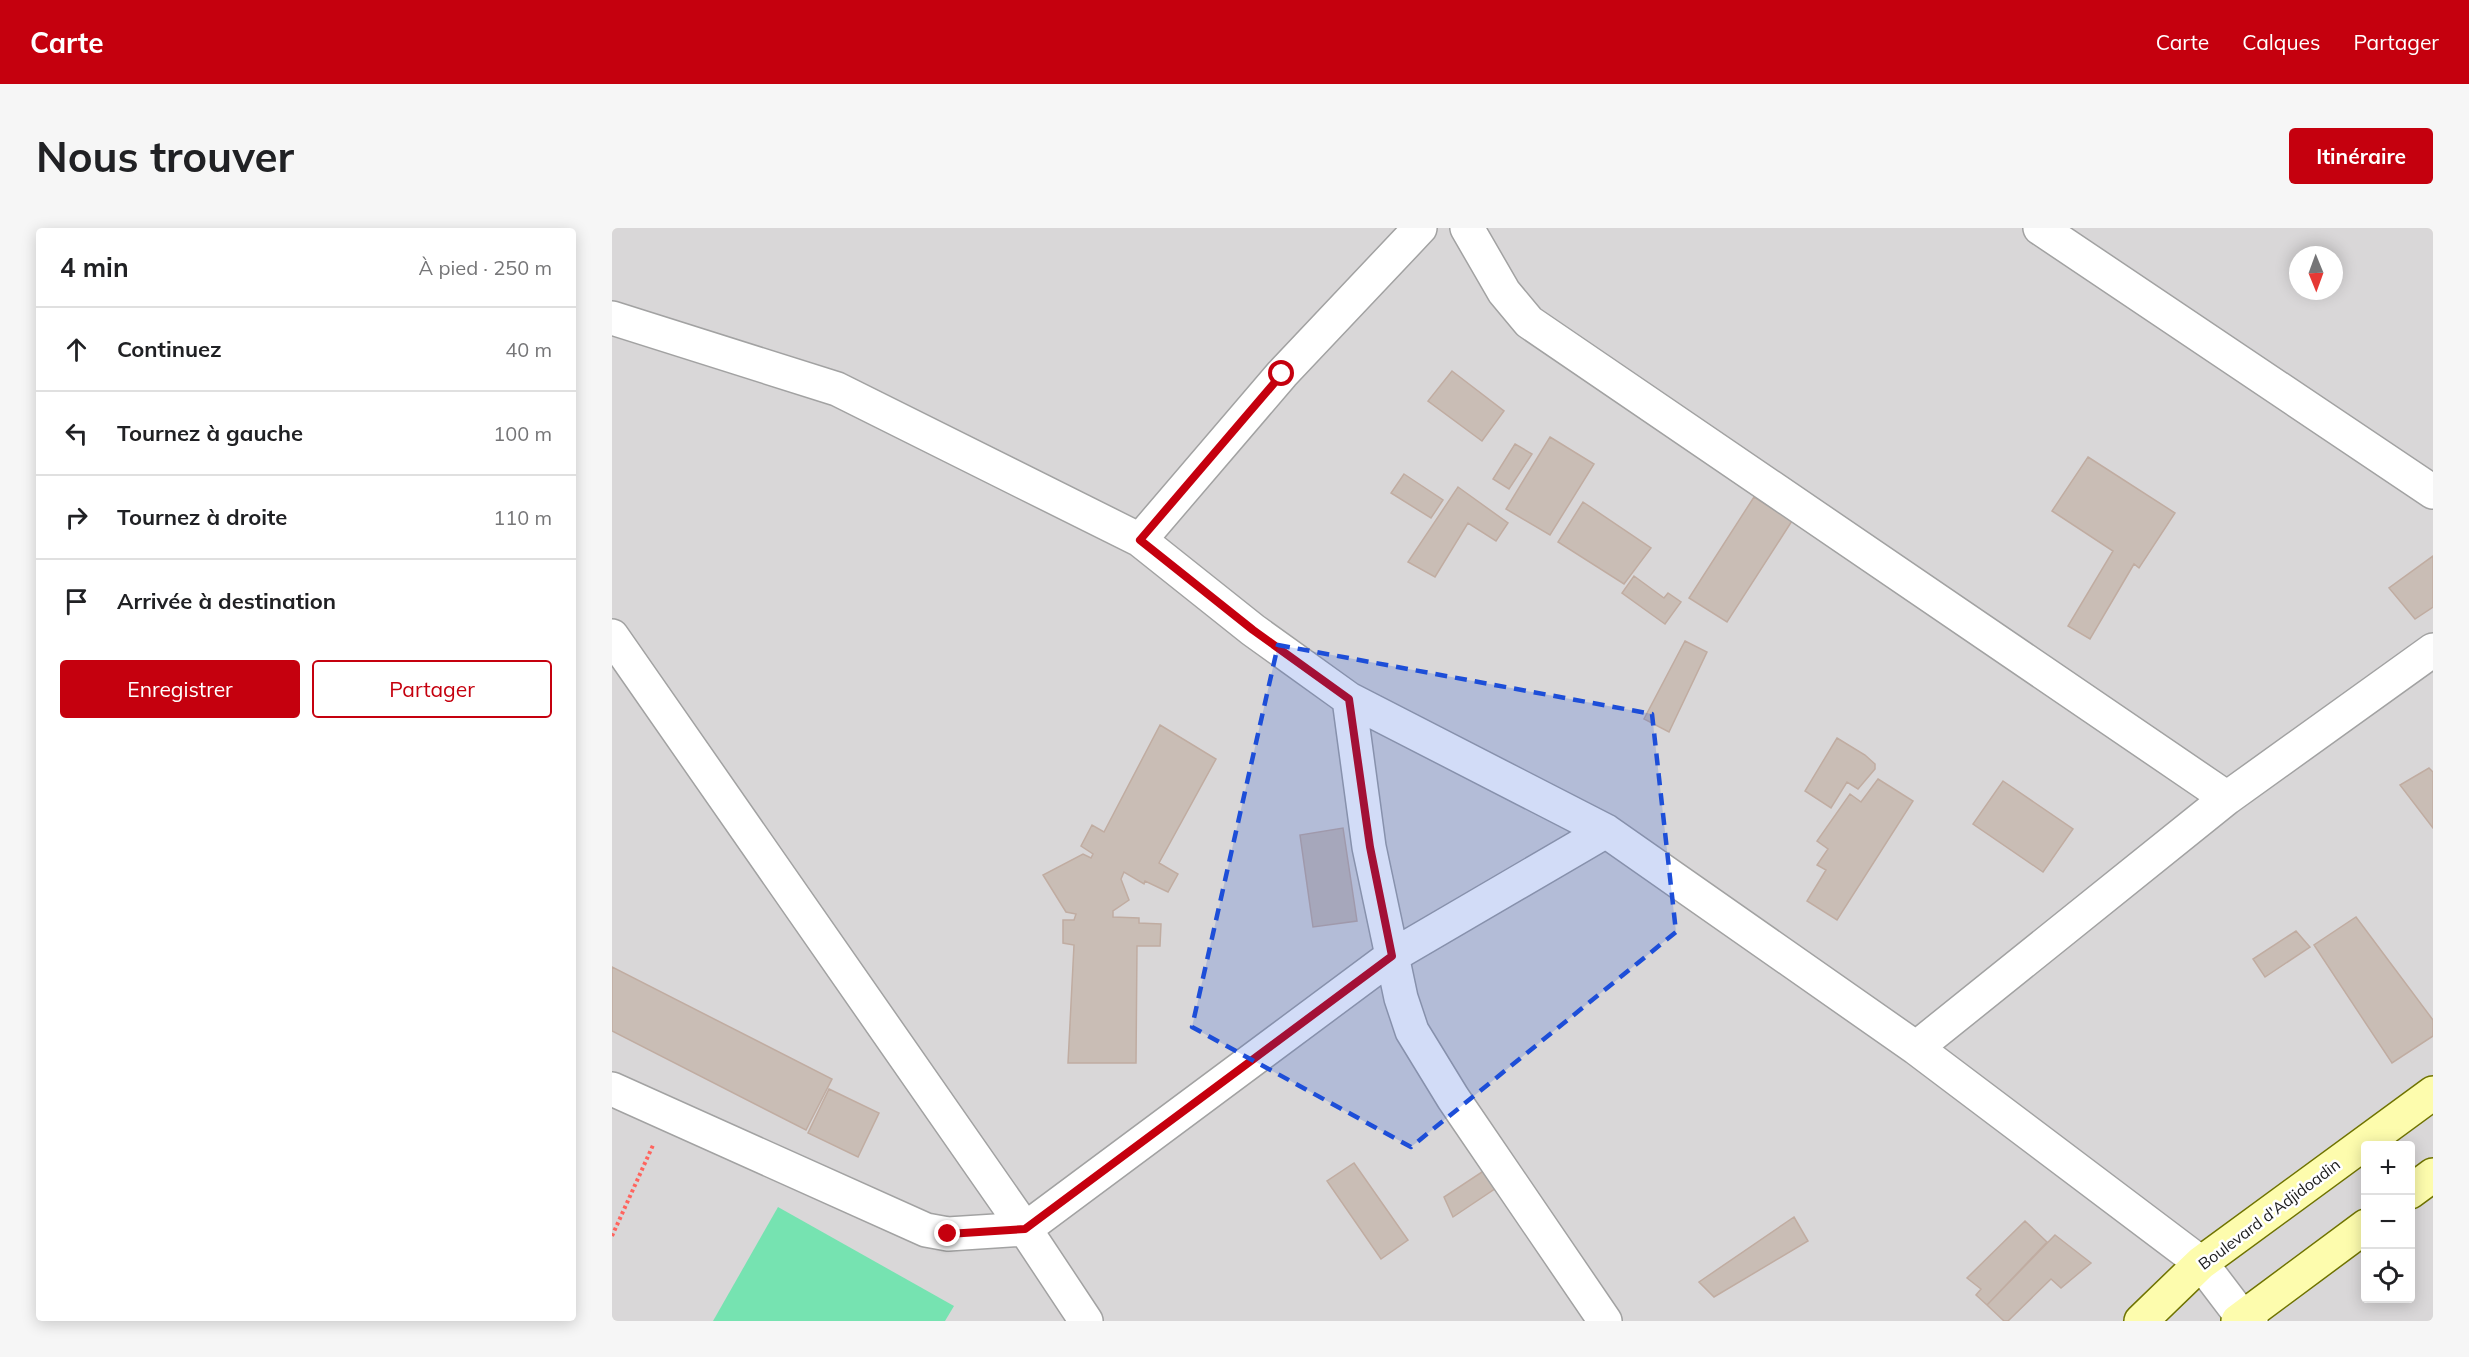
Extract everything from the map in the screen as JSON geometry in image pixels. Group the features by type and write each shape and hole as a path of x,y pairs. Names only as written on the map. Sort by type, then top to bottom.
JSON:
{"main road":[{"name":"Boulevard d'Adjidoadin","path":"2141,1321 2201,1263 2433,1093"},
{"path":"2415,1188 2433,1175"},
{"path":"2244,1320 2361,1230"}],"street":[{"path":"1140,540 1282,374 1420,228"},
{"path":"1467,228 1504,292 1529,322 2227,798"},
{"path":"2040,228 2433,492"},
{"path":"612,318 837,388 1140,540 1253,630 1349,699 1606,831 1916,1048 2201,1263 2244,1320"},
{"path":"612,636 1025,1229 1086,1321"},
{"path":"1916,1048 2227,798 2433,650"},
{"path":"1349,699 1370,847 1401,999 1412,1031 1453,1098 1605,1321"},
{"path":"612,1089 927,1230 948,1234 1025,1229 1392,956 1606,831"}],"path":[{"path":"612,1236 667,1115"}],"highlighted area":[{"path":"1278,645 1652,714 1676,932 1411,1147 1192,1027"}],"shaded area":[{"path":"612,228 2433,228 2433,1321 612,1321"}],"green space":[{"path":"778,1207 954,1306 945,1321 713,1321"}],"building":[{"path":"1452,371 1504,411 1482,441 1428,401"},
{"path":"1550,437 1594,464 1550,535 1506,509"},
{"path":"1515,444 1532,454 1509,489 1493,479"},
{"path":"2088,457 2175,513 2139,568 2134,564 2090,639 2068,626 2113,551 2052,511"},
{"path":"1404,474 1443,500 1431,518 1391,493"},
{"path":"1458,487 1508,523 1496,541 1468,523 1435,577 1408,562"},
{"path":"1754,497 1792,521 1727,622 1689,598"},
{"path":"1583,502 1651,548 1624,584 1558,542"},
{"path":"2433,556 2433,607 2415,619 2389,588"},
{"path":"1634,576 1664,598 1668,593 1681,602 1665,624 1622,593"},
{"path":"1685,641 1707,652 1669,732 1644,719"},
{"path":"1160,725 1216,759 1159,863 1178,874 1168,892 1145,881 1144,884 1124,872 1121,879 1129,900 1113,911 1113,917 1139,918 1139,923 1161,924 1160,946 1137,946 1136,1063 1068,1063 1074,945 1063,943 1063,920 1074,920 1076,914 1066,912 1043,875 1083,854 1091,858 1093,854 1081,846 1092,825 1104,832"},
{"path":"1837,738 1865,755 1875,764 1875,769 1858,789 1847,782 1831,808 1805,791"},
{"path":"2429,768 2433,772 2433,828 2400,785"},
{"path":"1878,779 1913,801 1837,920 1807,901 1826,870 1817,865 1828,849 1817,841 1850,794 1861,802"},
{"path":"2003,781 2073,829 2043,872 1973,824"},
{"path":"1343,828 1357,921 1313,927 1300,835"},
{"path":"2356,917 2433,1020 2433,1036 2392,1063 2314,945"},
{"path":"2296,931 2310,947 2265,977 2253,959"},
{"path":"612,967 832,1079 806,1130 612,1031"},
{"path":"829,1089 879,1113 858,1157 808,1133"},
{"path":"1354,1163 1408,1240 1381,1259 1327,1181"},
{"path":"1491,1166 1505,1182 1453,1217 1444,1197"},
{"path":"1794,1217 1808,1241 1714,1297 1699,1282"},
{"path":"2025,1221 2047,1242 1987,1305 1976,1295 1981,1289 1967,1278"},
{"path":"2055,1235 2091,1263 2061,1288 2051,1279 2008,1321 2004,1321 1987,1305"}],"route":[{"path":"948,1234 1025,1229 1392,956 1370,847 1349,699 1295,662 1140,540 1282,374"}]}
